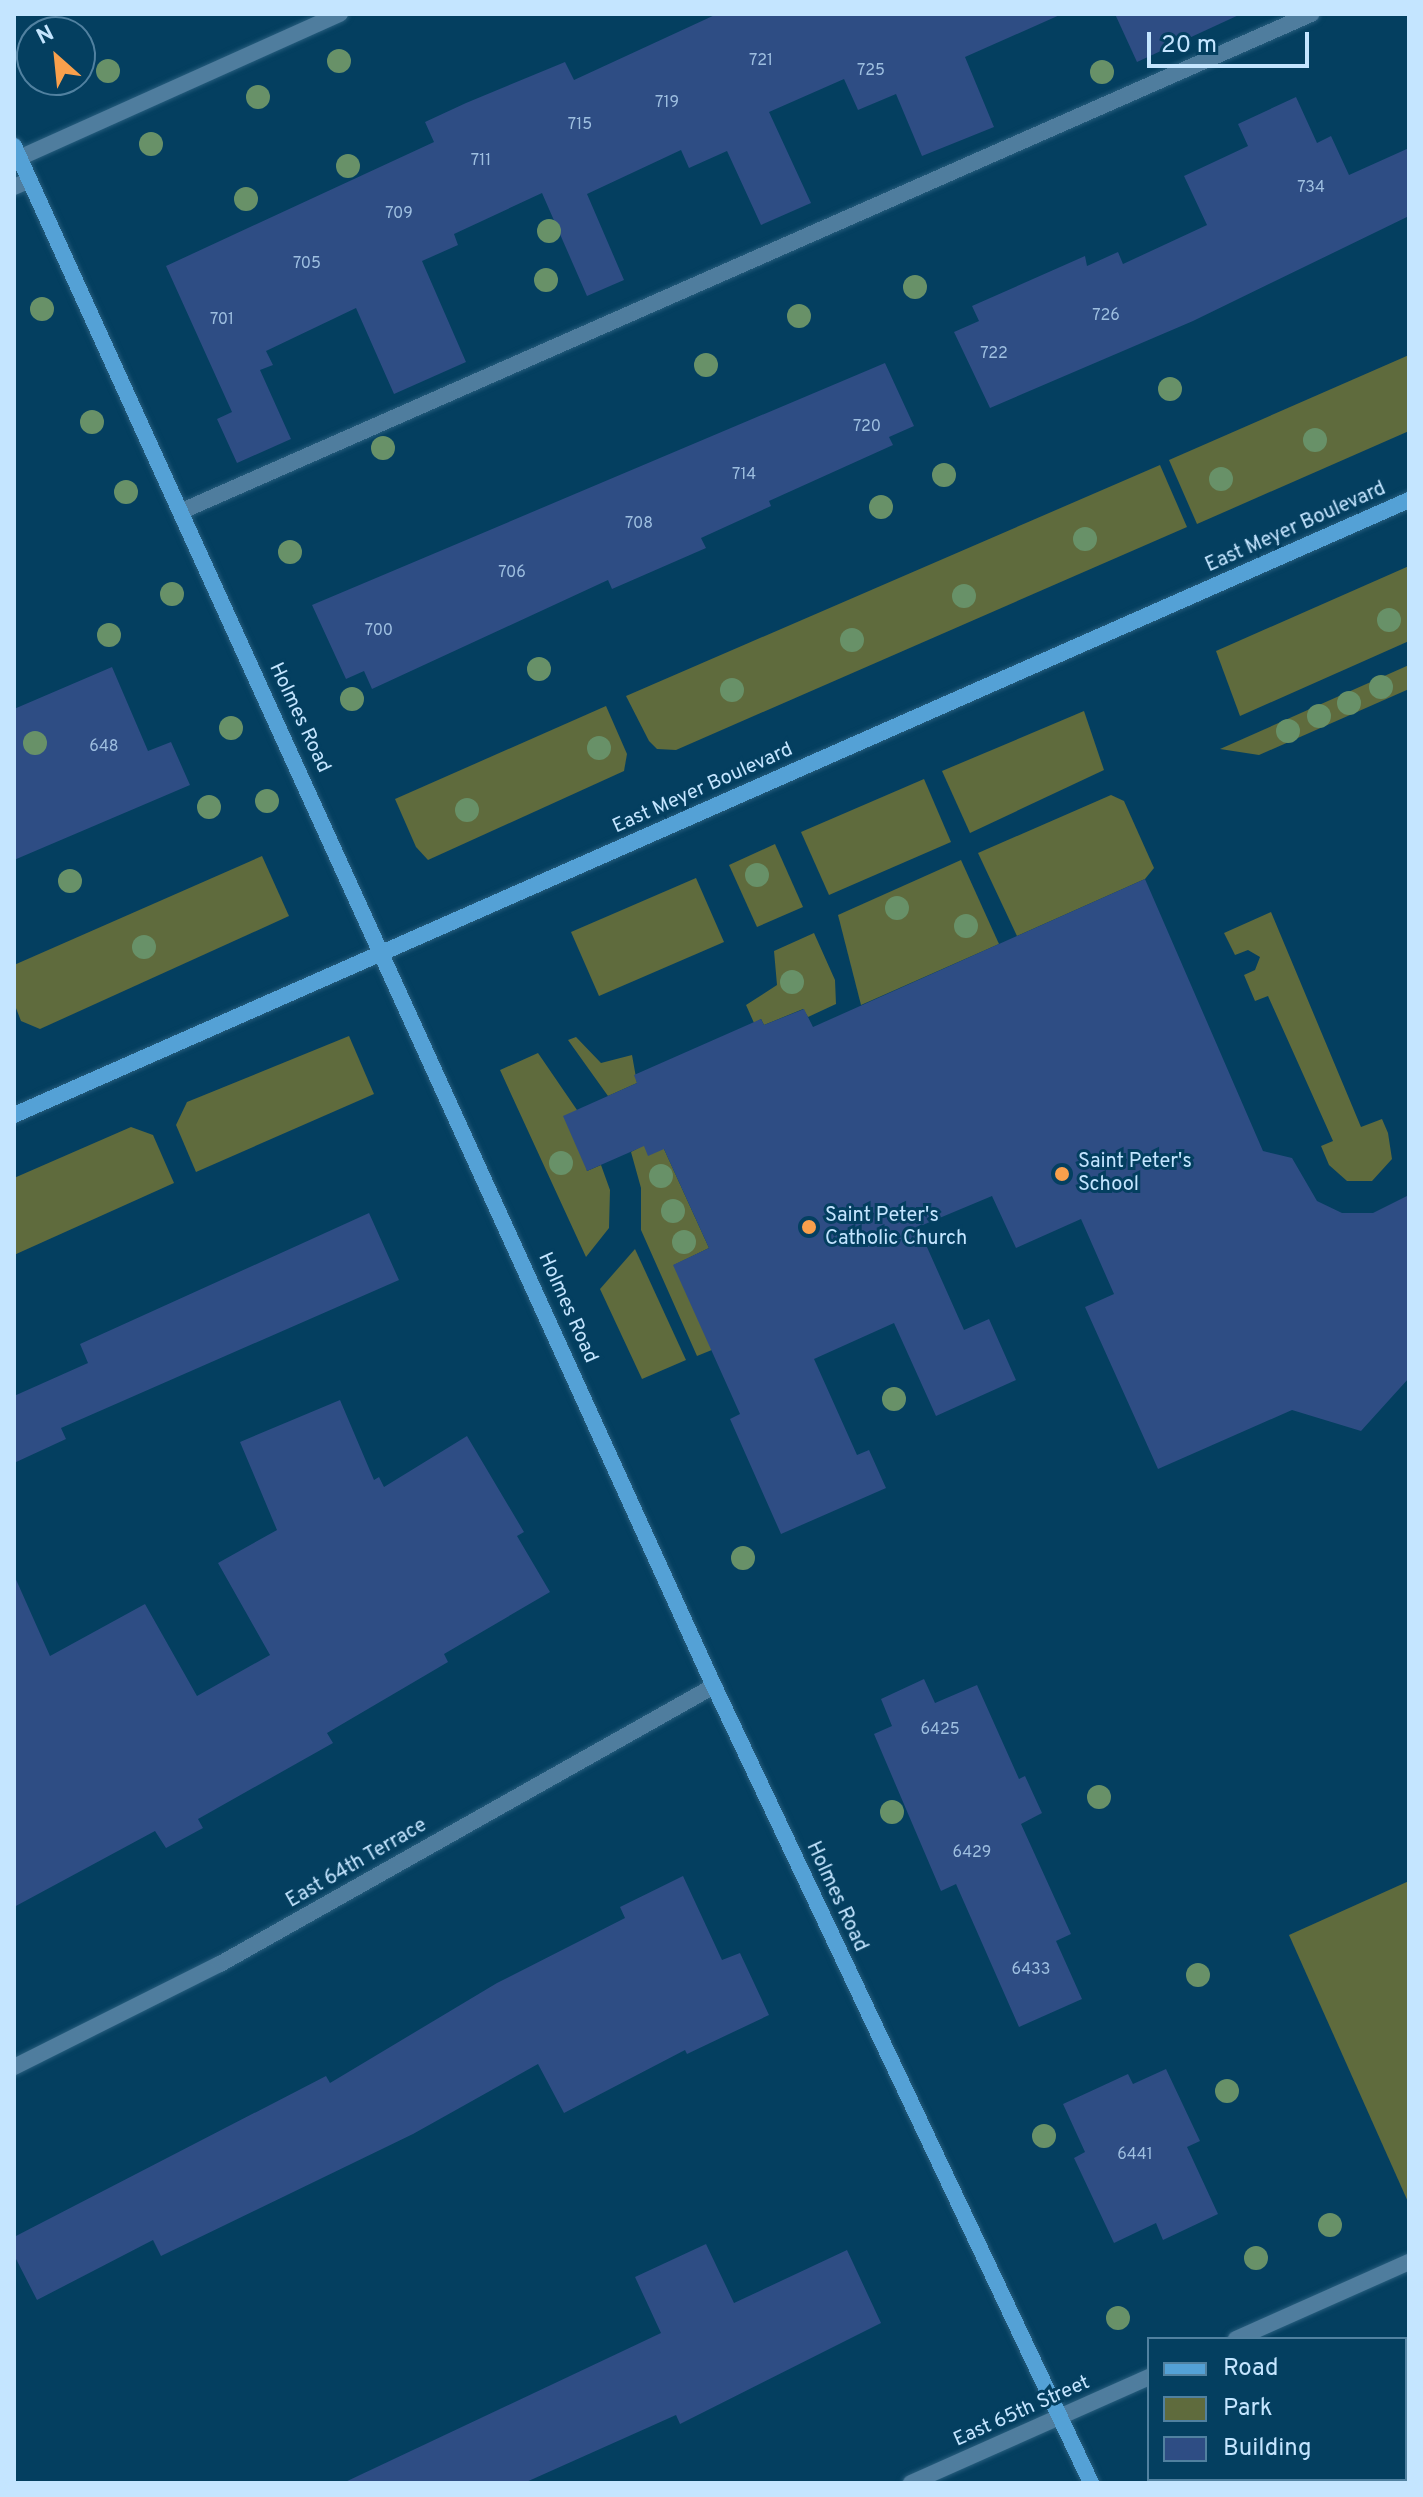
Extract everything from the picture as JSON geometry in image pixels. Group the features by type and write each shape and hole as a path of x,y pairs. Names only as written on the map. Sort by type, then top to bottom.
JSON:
{"main road":[{"name":"Holmes Road","path":"17,152 385,951 714,1686 1091,2483"},
{"name":"East Meyer Boulevard","path":"14,1115 1409,500"}],"street":[{"path":"17,152 340,14"},
{"path":"182,511 1311,14"},
{"path":"14,187 30,180"},
{"name":"East 64th Terrace","path":"14,2067 220,1964 714,1686"},
{"path":"1240,2337 1409,2262"},
{"name":"East 65th Street","path":"911,2483 1147,2378"}],"green space":[{"path":"1409,355 1409,431 1197,524 1169,460"},
{"path":"1160,465 1187,527 676,750 657,749 649,741 626,696"},
{"path":"1409,566 1409,641 1240,716 1216,651"},
{"path":"1409,665 1409,689 1259,755 1220,749"},
{"path":"606,706 627,754 624,771 428,860 416,847 395,799"},
{"path":"1084,711 1104,770 970,833 942,771"},
{"path":"924,779 951,842 829,895 801,832"},
{"path":"1111,795 1124,801 1154,868 1145,879 1017,936 978,853"},
{"path":"775,844 803,907 757,927 729,865"},
{"path":"262,856 289,916 40,1029 21,1021 14,1003 14,965"},
{"path":"961,860 999,944 861,1005 838,915"},
{"path":"696,878 724,942 599,996 571,932"},
{"path":"1271,912 1361,1127 1382,1119 1388,1133 1392,1159 1372,1181 1347,1181 1329,1165 1321,1146 1333,1141 1268,996 1255,1001 1244,975 1255,970 1260,957 1248,950 1235,955 1224,933"},
{"path":"814,933 835,980 836,1004 808,1017 803,1009 764,1025 761,1019 754,1023 746,1005 777,985 774,951"},
{"path":"349,1036 374,1094 196,1172 176,1125 187,1102"},
{"path":"576,1037 601,1063 632,1055 637,1083 608,1096 568,1040"},
{"path":"538,1053 577,1110 587,1171 601,1165 610,1190 609,1228 586,1257 500,1070"},
{"path":"131,1127 153,1135 174,1183 14,1255 14,1178"},
{"path":"644,1145 664,1149 709,1248 674,1265 729,1343 697,1356 641,1230 641,1188 631,1152"},
{"path":"635,1249 686,1360 642,1379 600,1289"},
{"path":"1409,1881 1409,2204 1289,1935"}],"building":[{"path":"717,14 1062,14 965,57 994,127 922,156 896,94 858,110 844,79 769,112 811,203 761,225 727,151 689,168 681,150 587,194 624,280 587,296 542,193 454,234 458,245 422,261 466,362 394,394 356,308 266,351 273,365 260,370 291,439 237,463 217,419 232,412 166,266 434,142 425,122 466,103 565,62 574,80"},
{"path":"1115,14 1241,14 1137,62"},
{"path":"1296,97 1317,143 1331,136 1349,175 1409,148 1409,216 1193,321 990,408 954,332 979,321 972,306 1085,256 1087,266 1118,252 1123,264 1207,225 1184,176 1248,146 1238,124"},
{"path":"885,363 914,426 889,437 893,445 769,501 771,506 701,538 706,548 612,589 608,580 372,689 364,671 346,679 312,605"},
{"path":"112,667 148,751 171,742 190,785 14,860 14,709"},
{"path":"1145,879 1263,1151 1292,1158 1317,1201 1342,1213 1373,1213 1409,1195 1409,1378 1361,1431 1292,1410 1158,1469 1085,1307 1114,1294 1081,1219 1016,1248 992,1196 918,1227 964,1330 989,1319 1016,1380 936,1416 894,1323 814,1359 857,1455 869,1450 886,1488 781,1534 730,1419 740,1414 673,1265 709,1248 664,1149 648,1156 644,1146 587,1171 563,1116 637,1083 634,1075 761,1019 764,1025 804,1009 813,1027"},
{"path":"369,1213 399,1280 61,1428 66,1439 14,1463 14,1396 88,1363 80,1344"},
{"path":"340,1400 374,1480 379,1477 384,1487 467,1436 524,1532 517,1536 550,1592 444,1654 448,1662 327,1733 333,1743 198,1819 203,1828 166,1848 155,1831 14,1907 14,1575 50,1656 145,1604 197,1696 270,1655 218,1563 277,1530 240,1442"},
{"path":"924,1679 935,1703 977,1685 1019,1779 1025,1776 1042,1813 1021,1824 1071,1934 1056,1941 1082,1999 1019,2027 956,1884 941,1891 874,1734 892,1726 881,1699"},
{"path":"683,1876 722,1960 740,1953 769,2015 687,2054 685,2050 564,2113 538,2064 413,2134 161,2256 153,2240 37,2300 14,2255 14,2237 326,2076 330,2083 497,1983 625,1918 620,1907"},
{"path":"1166,2069 1200,2141 1187,2147 1218,2214 1163,2240 1156,2223 1114,2243 1074,2158 1085,2152 1063,2104 1128,2074 1133,2084"},
{"path":"706,2244 734,2303 847,2250 881,2323 680,2424 676,2415 524,2483 343,2483 661,2333 635,2277"}],"place":[{"name":"Saint Peter's School","path":"1062,1174"},
{"name":"Saint Peter's Catholic Church","path":"809,1227"}]}
